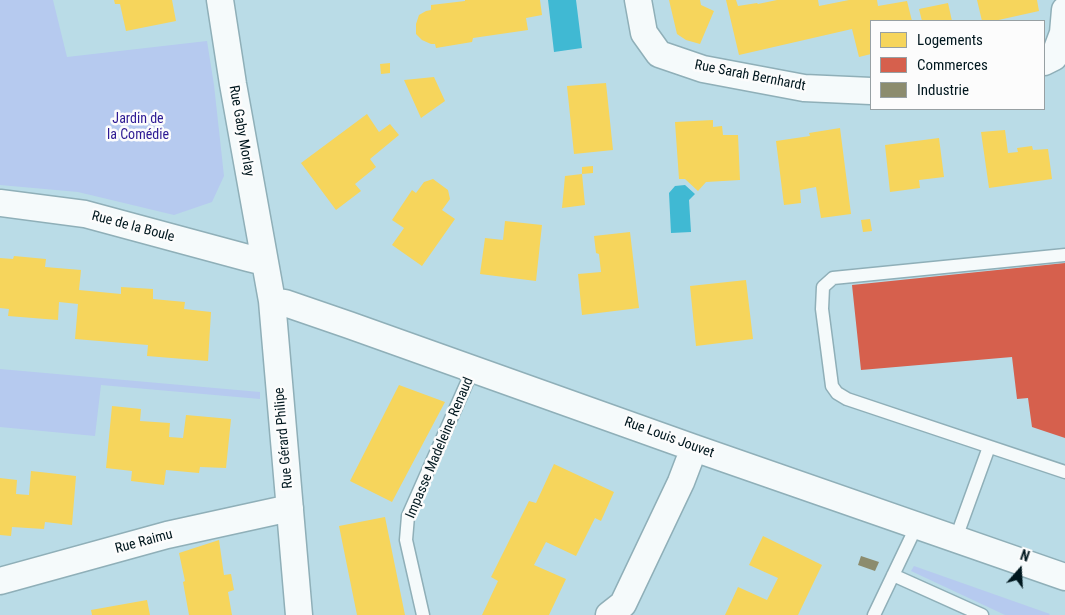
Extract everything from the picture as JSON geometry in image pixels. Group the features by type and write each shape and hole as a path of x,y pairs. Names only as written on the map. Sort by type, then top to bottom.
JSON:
{"street":[{"name":"Rue Gaby Morlay","path":"220,0 264,262"},
{"name":"Rue Sarah Bernhardt","path":"638,0 644,32 659,54 703,69 804,88 870,91"},
{"path":"1045,62 1054,57 1063,33 1065,10"},
{"name":"Rue de la Boule","path":"0,203 85,214 264,262"},
{"name":"Rue Gérard Philipe","path":"264,262 272,301 299,615"},
{"name":"Rue Louis Jouvet","path":"272,301 285,303 1065,577"},
{"path":"609,615 623,604 681,482 694,448"},
{"name":"Rue Raimu","path":"0,581 167,535 290,508"}],"lane":[{"path":"1065,255 833,278 823,287 822,309 832,386 837,393 847,400 1065,472"},
{"name":"Impasse Madeleine Renaud","path":"423,615 406,540 408,516 473,369"},
{"path":"956,538 988,447"},
{"path":"874,615 917,525"},
{"path":"893,575 982,615"}],"green space":[{"name":"Jardin de la Comédie","path":"0,0 53,0 67,57 207,41 224,176 212,202 174,215 78,192 0,185"},
{"path":"0,369 260,392 260,399 101,385 95,436 0,427"},
{"path":"914,566 1050,614 1005,615 911,571"}],"shaded area":[{"path":"548,0 576,0 582,48 554,52"},
{"path":"685,185 695,194 689,200 691,232 671,233 669,193 675,186"}],"building: Logements":[{"path":"114,0 172,0 176,21 126,31 120,4 115,4"},
{"path":"465,0 540,0 542,15 526,18 528,30 473,38 472,42 436,48 435,44 422,40 416,34 416,24 419,15 431,10 431,5"},
{"path":"669,0 700,0 701,5 714,11 700,44 686,40 677,34"},
{"path":"726,0 736,0 738,6 777,0 818,0 819,6 849,0 877,0 878,6 907,1 912,20 870,20 870,54 859,57 852,29 739,55"},
{"path":"977,0 1037,0 1039,11 998,20 982,20"},
{"path":"948,3 952,20 922,20 919,9"},
{"path":"390,63 390,73 381,74 380,64"},
{"path":"434,77 445,101 421,118 404,80"},
{"path":"606,83 613,150 574,154 567,86"},
{"path":"367,114 379,132 390,124 399,135 370,159 376,167 355,184 361,191 336,210 301,163"},
{"path":"713,120 713,127 722,126 723,135 738,135 740,180 706,182 698,191 685,179 679,179 675,122"},
{"path":"840,128 851,214 821,218 816,187 800,190 801,203 784,205 776,141 810,136 809,133"},
{"path":"1005,130 1008,153 1018,152 1017,148 1032,146 1033,150 1048,149 1052,179 989,188 981,132"},
{"path":"939,138 944,177 919,180 920,188 890,192 885,145"},
{"path":"593,166 593,173 582,174 582,167"},
{"path":"582,174 585,205 562,208 565,176"},
{"path":"433,179 448,190 450,199 442,210 455,219 422,266 392,245 404,228 392,220 412,190 416,193 424,182"},
{"path":"870,219 872,231 863,232 861,220"},
{"path":"505,221 542,225 536,281 480,274 485,238 503,240"},
{"path":"630,232 639,308 582,315 578,274 601,272 594,236"},
{"path":"14,256 46,259 45,267 81,270 79,290 121,294 121,287 153,289 153,299 185,302 184,309 211,312 208,361 147,356 148,345 75,339 78,304 59,302 58,320 8,316 9,309 0,308 0,258 13,259"},
{"path":"746,280 753,339 696,346 690,286"},
{"path":"399,385 445,402 392,502 350,481"},
{"path":"112,406 141,409 140,421 170,423 169,437 183,438 186,415 231,419 226,468 200,467 199,473 166,470 164,485 131,481 132,471 106,468"},
{"path":"554,464 614,492 601,521 595,518 576,556 546,542 534,565 566,579 549,615 482,615 498,581 491,577 529,501 536,503"},
{"path":"31,471 76,476 72,525 45,522 44,529 12,527 11,536 0,535 0,478 17,480 16,494 29,495"},
{"path":"385,517 405,615 357,615 339,526"},
{"path":"763,536 822,565 798,615 725,615 738,587 767,600 778,578 749,565"},
{"path":"219,540 224,575 231,574 234,590 228,592 232,615 189,615 179,553"},
{"path":"147,600 150,615 92,615 91,610"}],"building: Commerces":[{"path":"1065,263 1065,438 1032,427 1028,398 1017,399 1012,357 861,370 852,285"}],"building: Industrie":[{"path":"861,556 879,562 875,571 858,565"}]}
